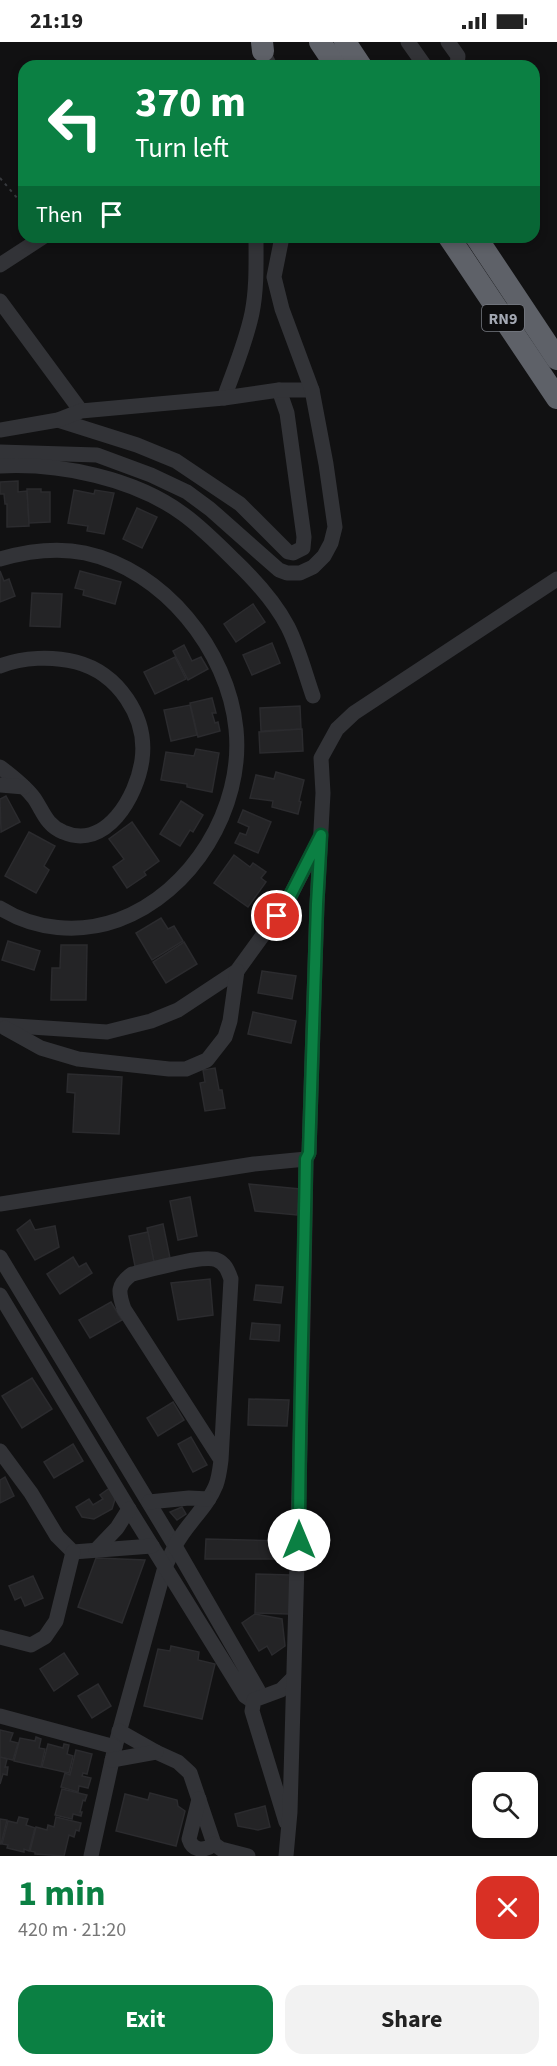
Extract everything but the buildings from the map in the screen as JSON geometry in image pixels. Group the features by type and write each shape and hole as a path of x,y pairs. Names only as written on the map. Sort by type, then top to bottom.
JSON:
{"highway":[{"path":"320,42 350,53"},
{"name":"RN9","path":"453,243 557,398"},
{"name":"RN9","path":"480,243 557,359"}],"street":[{"path":"408,42 421,60"},
{"path":"448,42 458,56 458,60"},
{"path":"0,265 33,243"},
{"path":"224,398 245,340 252,312 255,291 256,243"},
{"path":"0,452 97,455 126,464 187,492 235,529 279,570 287,573 300,573 313,567 324,556 331,543 335,527 312,390 282,309 274,277 281,243"},
{"path":"0,301 81,411"},
{"path":"57,420 137,445 176,461 240,504 288,552 293,553 303,548 304,537 287,414 279,390"},
{"path":"0,430 57,420 81,411 224,398 279,390 312,390"},
{"path":"0,466 52,468 124,483 182,513 229,555 265,593 288,627 313,696"},
{"path":"0,559 25,552 52,550 86,554 124,566 152,583 198,630 213,654 227,690 236,729 235,765 225,810 207,848 189,872 166,892 131,915 101,926 62,929 27,922 0,908"},
{"path":"286,1856 289,1830 299,1540 306,1159 309,1153 316,916 323,793 321,758 337,729 354,713 557,579"},
{"path":"0,666 11,662 60,658 89,665 112,680 128,700 141,731 142,758 133,793 120,813 105,828 90,834 75,836 61,831 48,822 34,798 0,767"},
{"path":"0,785 24,787"},
{"path":"0,1025 107,1032 151,1021 178,1010 237,971 287,902 321,835"},
{"path":"0,1025 41,1048 69,1057 123,1065 186,1069 207,1060 225,1037 230,1021 237,971"},
{"path":"0,1204 254,1164 306,1159"},
{"path":"0,1257 175,1546 258,1690 252,1711 289,1830"},
{"path":"91,1856 113,1754 165,1567 190,1522 209,1499 218,1483 221,1461 231,1279 226,1267 216,1259 199,1259 132,1274 124,1280 119,1289 124,1309 221,1461"},
{"path":"0,1296 245,1696 249,1700 254,1700 281,1690 294,1678"},
{"path":"0,1451 31,1493 57,1536 73,1552 152,1546"},
{"path":"148,1502 189,1498 209,1499"},
{"path":"96,1550 117,1528 129,1509"},
{"path":"0,1636 32,1645 45,1637 57,1621 73,1552"},
{"path":"0,1716 113,1754 156,1752"},
{"path":"119,1731 178,1762 190,1773 214,1844 221,1849 248,1856"},
{"path":"199,1798 189,1839 191,1845 196,1848 208,1849 214,1844"}],"path":[{"path":"0,178 18,199"}],"route":[{"path":"277,916 287,902 321,835 309,1153 306,1159 299,1540"}]}
